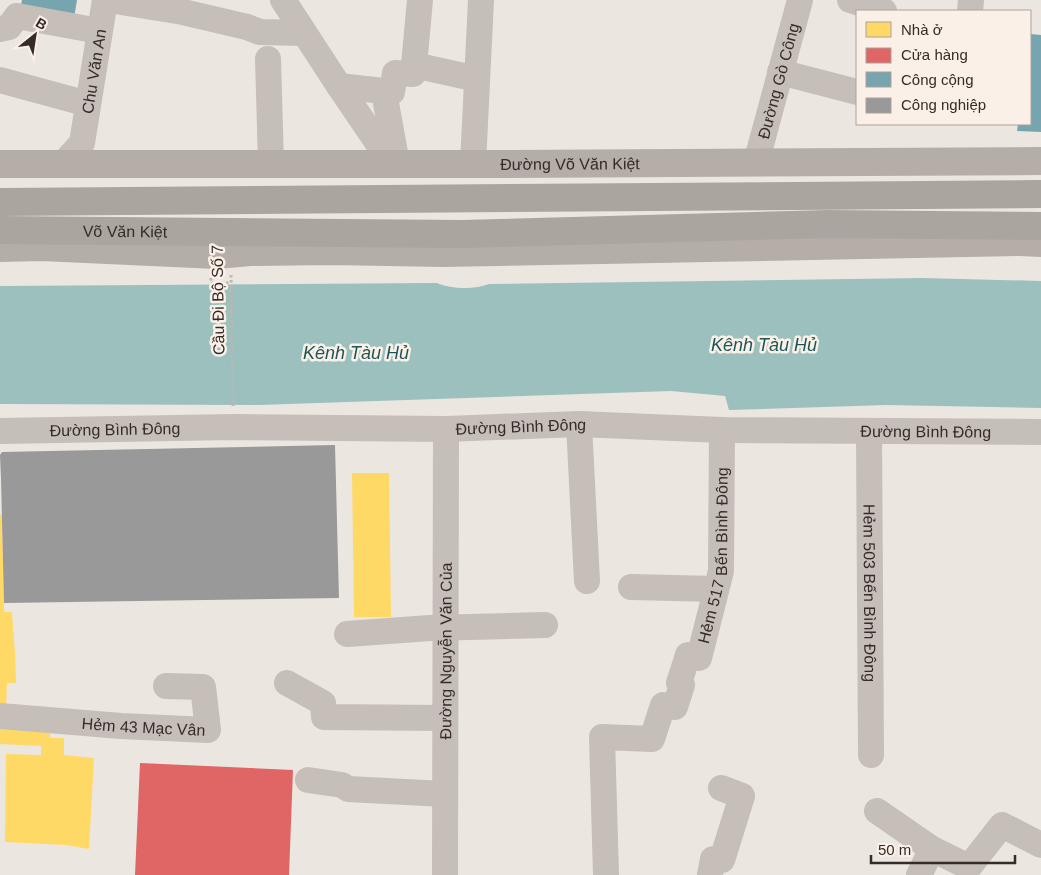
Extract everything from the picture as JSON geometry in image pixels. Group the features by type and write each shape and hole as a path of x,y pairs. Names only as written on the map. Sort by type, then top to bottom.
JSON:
{"highway":[{"name":"Đường Võ Văn Kiệt","path":"249,201 1041,194"},
{"name":"Võ Văn Kiệt","path":"0,202 249,201"},
{"path":"250,242 828,224 1041,226"},
{"name":"Võ Văn Kiệt","path":"0,230 250,242"}],"main road":[{"name":"Đường Võ Văn Kiệt","path":"90,153 260,167 394,164 1041,161"},
{"path":"0,164 63,164 90,153"},
{"path":"250,242 331,251 442,253 673,247 1041,243"},
{"name":"Võ Văn Kiệt","path":"0,248 42,247 217,255 250,242"}],"street":[{"name":"Chu Văn An","path":"90,153 88,104 105,0"},
{"path":"108,0 183,12 260,32 304,33"},
{"path":"283,0 339,86 394,164"},
{"path":"339,86 392,92 395,73 413,74 420,0"},
{"path":"473,164 481,0"},
{"name":"Đường Gò Công","path":"756,163 800,0"},
{"path":"850,0 881,10"},
{"path":"0,29 9,27 17,16 99,31"},
{"path":"260,167 268,60"},
{"path":"414,65 477,79"},
{"path":"780,72 856,92"},
{"path":"0,80 88,104"},
{"path":"384,92 394,164"},
{"path":"579,424 587,581"},
{"name":"Đường Bình Đông","path":"0,431 233,427 446,429 579,424 722,430 1041,432"},
{"name":"Đường Nguyễn Văn Của","path":"445,875 446,429"},
{"name":"Hẻm 517 Bến Bình Đông","path":"606,875 602,737 652,739 663,705 675,707 682,685 679,683 688,655 699,658 721,571 722,430"},
{"name":"Hẻm 503 Bến Bình Đông","path":"869,432 871,755"},
{"path":"631,586 716,589"},
{"path":"348,634 545,625"},
{"path":"287,683 323,703 324,717 445,718"},
{"name":"Hẻm 43 Mạc Vân","path":"0,716 121,726 208,730 203,687 166,686"},
{"path":"308,780 342,785 348,790 444,794"},
{"path":"710,875 713,859 722,860 742,796 721,788"},
{"path":"877,812 932,849 969,867 1002,825 1041,845"},
{"path":"919,875 932,849"}],"path":[{"name":"Cầu Đi Bộ Số 7","path":"230,274 233,427"},
{"path":"211,283 231,283"}],"water":[{"name":"Kênh Tàu Hủ","path":"922,278 1041,281 1041,408 886,405 729,410 725,396 671,391 259,405 0,404 0,286 437,283 449,287 463,288 489,284"}],"building: Nhà ở":[{"path":"352,473 389,473 391,617 354,617"},
{"path":"0,515 2,515 4,612 12,612 16,683 7,683 6,711 0,710"},
{"path":"0,719 51,722 50,738 64,738 64,755 94,758 89,849 66,845 5,842 6,754 41,755 41,746 0,744"}],"building: Cửa hàng":[{"path":"140,763 293,770 289,875 135,875"}],"building: Công cộng":[{"path":"22,0 77,0 74,18 20,10"},
{"path":"1031,34 1041,35 1041,132 1017,131 1018,125 1031,125"}],"building: Công nghiệp":[{"path":"335,445 339,598 4,603 0,455 2,452"}]}
